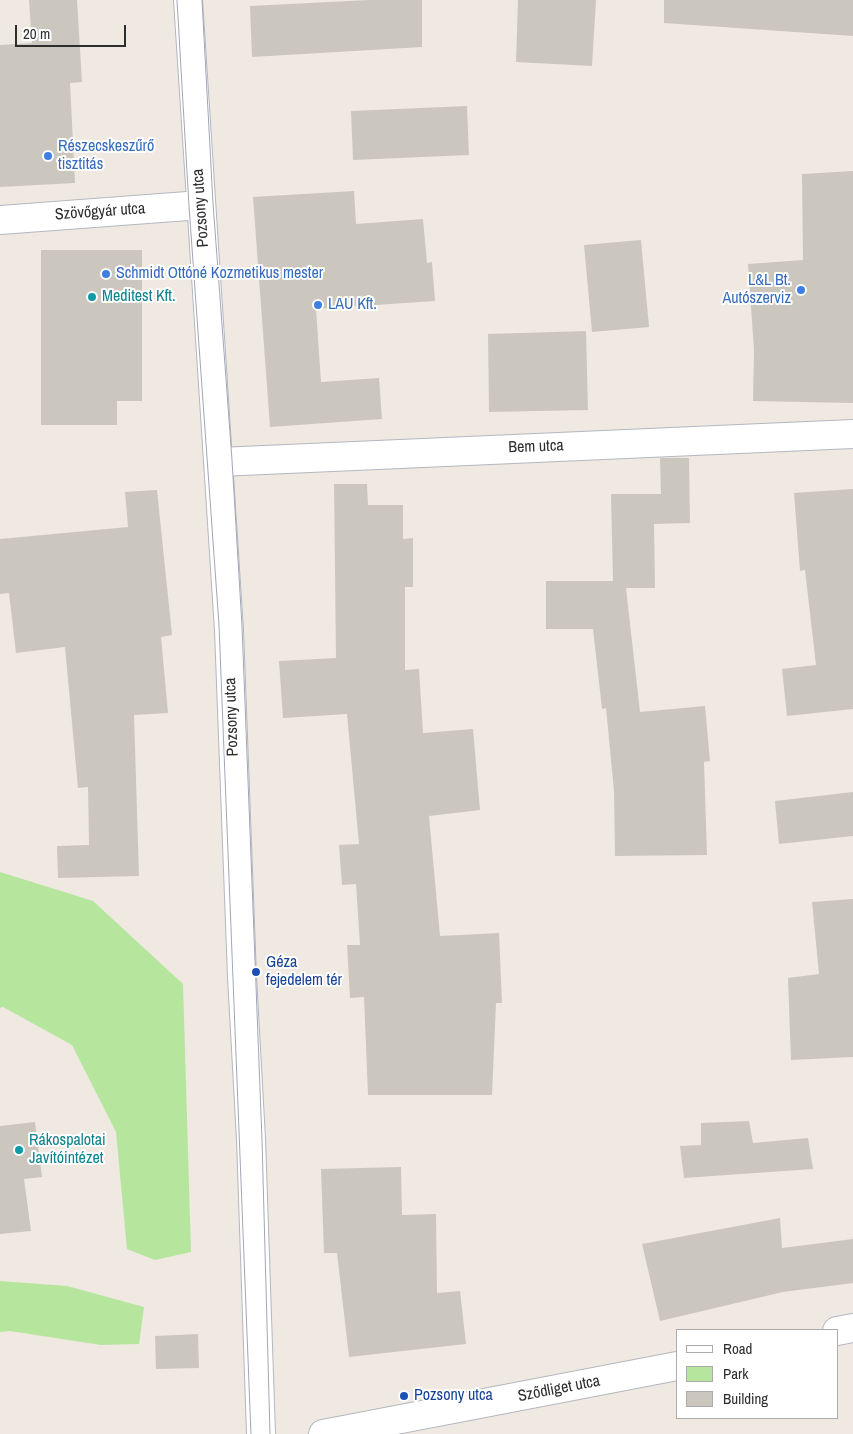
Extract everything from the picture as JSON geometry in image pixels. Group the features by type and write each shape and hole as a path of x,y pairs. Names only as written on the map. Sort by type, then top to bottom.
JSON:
{"street":[{"name":"Pozsony utca","path":"188,0 229,630 242,977 251,1139 261,1434"},
{"name":"Szövőgyár utca","path":"0,220 201,205"},
{"name":"Bem utca","path":"219,462 853,434"},
{"path":"838,1331 853,1328"},
{"name":"Sződliget utca","path":"323,1434 676,1366"}],"green space":[{"path":"0,872 93,901 183,984 191,1252 155,1260 127,1249 116,1132 72,1045 3,1007 0,1008"},
{"path":"0,1281 67,1286 144,1307 139,1344 101,1345 10,1331 0,1332"}],"building":[{"path":"29,0 77,0 82,82 70,83 75,183 0,187 0,45 32,43"},
{"path":"369,0 422,0 422,47 252,57 250,6"},
{"path":"518,0 596,0 592,66 516,62"},
{"path":"664,0 853,0 853,36 664,23"},
{"path":"467,106 469,155 353,160 351,111"},
{"path":"853,171 853,403 753,401 754,350 748,264 803,260 802,174"},
{"path":"354,191 356,224 423,219 427,263 432,262 435,301 316,309 321,382 379,378 382,419 270,427 253,197"},
{"path":"641,240 649,327 592,332 584,245"},
{"path":"41,250 142,250 142,401 117,401 117,425 41,425"},
{"path":"586,331 588,410 489,412 488,334"},
{"path":"660,458 689,458 690,523 654,524 655,588 626,588 640,712 705,706 710,761 704,762 707,855 615,856 614,791 606,708 602,709 593,629 546,629 546,581 613,581 611,494 661,494"},
{"path":"334,484 367,484 368,505 403,505 403,539 413,538 413,587 405,587 405,670 419,669 423,733 473,729 480,810 429,816 440,936 499,933 502,1003 496,1003 492,1095 368,1095 364,997 350,998 347,945 360,945 356,884 342,885 339,845 359,844 347,714 283,718 279,661 336,658"},
{"path":"853,489 853,709 787,716 782,669 816,665 805,570 800,571 794,493"},
{"path":"157,490 172,635 161,637 168,713 134,715 139,876 58,878 57,846 89,845 88,787 78,788 65,647 16,653 9,593 0,594 0,539 128,527 125,492"},
{"path":"853,792 853,836 779,844 775,801"},
{"path":"853,899 853,1057 791,1060 788,978 819,974 812,902"},
{"path":"749,1121 753,1143 808,1138 813,1169 684,1178 680,1146 701,1145 701,1123"},
{"name":"Rákospalotai Javítóintézet","path":"35,1122 42,1177 24,1179 31,1231 0,1234 0,1126"},
{"path":"401,1167 402,1215 436,1214 437,1293 460,1291 466,1344 349,1357 337,1253 324,1253 321,1169"},
{"path":"780,1218 782,1248 853,1239 853,1283 783,1292 660,1321 642,1244"},
{"path":"198,1334 199,1368 156,1369 155,1336"}],"tram line":[{"path":"177,0 189,206 219,625 251,1434"},
{"path":"202,0 213,203 242,626 262,1140 270,1434"}],"place":[{"name":"Részecskeszűrő tisztitás","path":"48,156"},
{"name":"Schmidt Ottóné Kozmetikus mester","path":"106,274"},
{"name":"L&L Bt. Autószerviz","path":"801,290"},
{"name":"Meditest Kft.","path":"92,297"},
{"name":"LAU Kft.","path":"318,305"},
{"name":"Géza fejedelem tér","path":"256,972"},
{"name":"Rákospalotai Javítóintézet","path":"19,1150"},
{"name":"Pozsony utca","path":"404,1396"}]}
